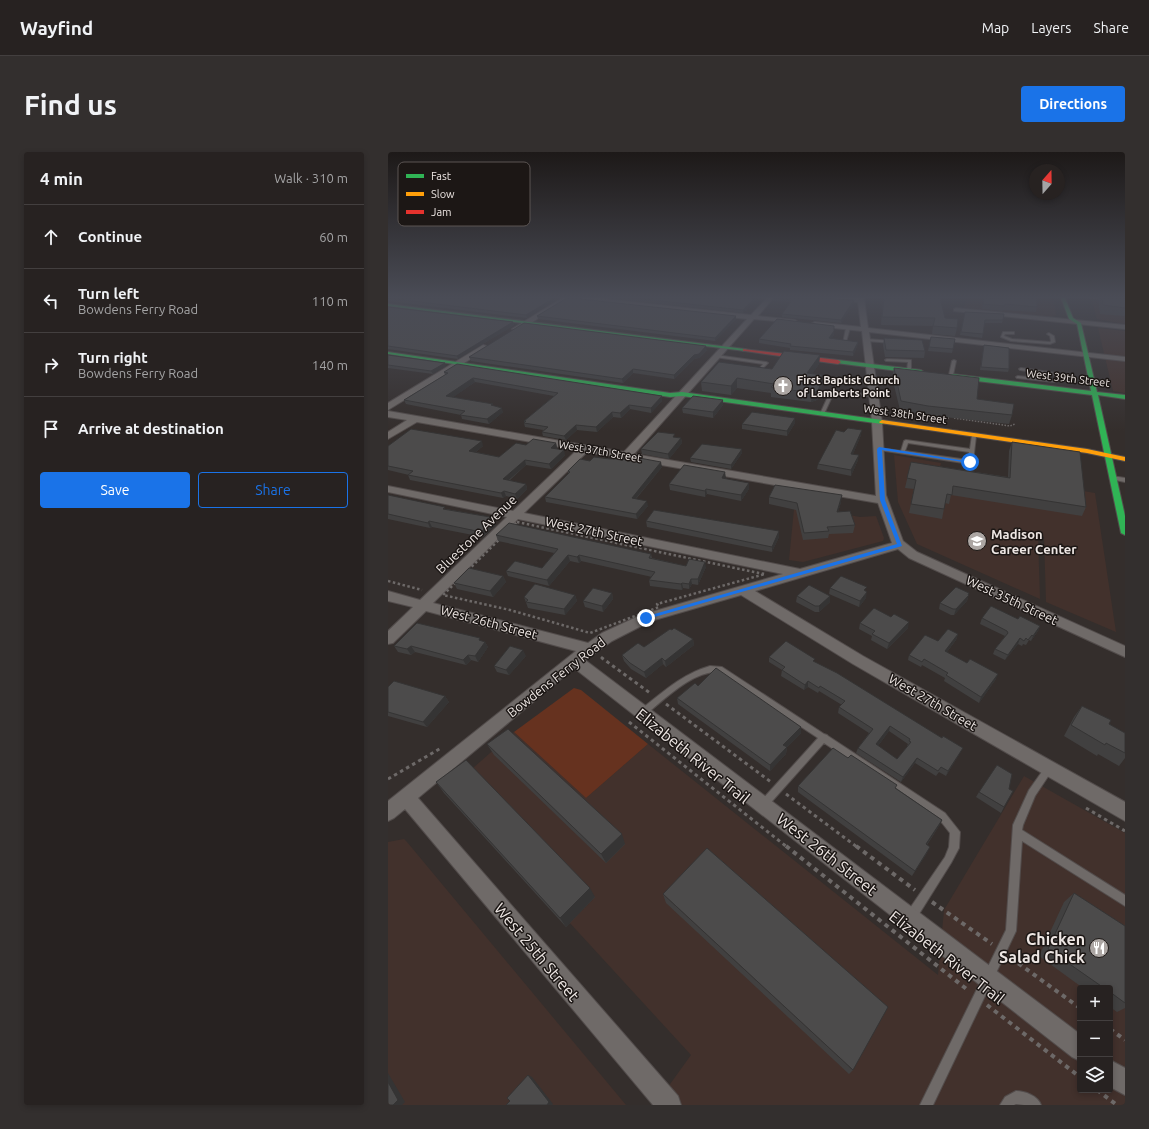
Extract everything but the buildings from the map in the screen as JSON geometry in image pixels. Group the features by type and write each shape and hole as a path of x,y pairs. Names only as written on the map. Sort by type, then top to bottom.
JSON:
{"street":[{"path":"687,342 930,373"},
{"path":"626,456 710,363 718,360 724,347 728,342"},
{"path":"867,342 877,422 882,500 900,545"},
{"path":"980,342 1125,359"},
{"path":"1085,342 1112,478 1125,529"},
{"path":"388,407 490,345"},
{"name":"West 38th Street","path":"388,350 670,395 682,394 1125,458"},
{"name":"West 38th Street","path":"388,354 462,362"},
{"name":"West 39th Street","path":"948,375 1125,397"},
{"name":"West 37th Street","path":"388,414 882,500"},
{"path":"388,436 415,419"},
{"name":"Bluestone Avenue","path":"388,639 584,448"},
{"name":"West 27th Street","path":"388,488 801,573"},
{"name":"Bowdens Ferry Road","path":"388,812 574,660 607,636 646,618 900,545"},
{"name":"West 35th Street","path":"900,545 913,555 1125,652"},
{"name":"West 27th Street","path":"743,590 858,660 1125,812"},
{"name":"West 26th Street","path":"388,596 590,649"},
{"name":"West 26th Street","path":"574,660 634,716 763,805 1077,1047"},
{"name":"West 25th Street","path":"406,797 564,984 669,1105"},
{"path":"1113,1074 1125,1083"}],"lane":[{"path":"718,360 766,363 760,370 747,368"},
{"path":"887,360 910,361 909,370"},
{"path":"948,375 954,361"},
{"path":"1018,377 1054,381 1058,379 1055,374 1021,369"},
{"path":"822,414 833,391 874,396"},
{"path":"879,449 903,451 970,462 974,436"},
{"path":"903,451 906,441 972,451"},
{"path":"1112,478 1125,480"},
{"path":"634,716 697,672 715,668 726,672 921,801 951,825 955,832 954,848 948,860 910,918"},
{"path":"763,805 824,737"},
{"path":"926,1105 1011,931 1018,825 1032,793 1049,769"},
{"path":"1018,833 1125,901"},
{"path":"1006,1105 1009,1100 1014,1097 1024,1098 1035,1105"}],"path":[{"path":"938,420 949,418 1010,426 1015,424"},
{"path":"517,522 764,574 657,604 659,607 590,633 579,631 563,624 443,596 517,522"},
{"path":"388,581 426,591"},
{"path":"608,653 602,658 924,896 1077,1006"},
{"name":"Elizabeth River Trail","path":"634,716 978,999 1077,1075"},
{"path":"1084,807 1125,831"},
{"path":"1113,1031 1125,1040"},
{"path":"1102,1093 1117,1105"}],"shaded area":[{"path":"1101,342 1125,342 1125,393 1113,391"},
{"name":"Madison Career Center","path":"894,455 941,463 940,467 1095,493 1116,632 1046,602 1044,537 1038,536 1040,599 917,544 898,502"},
{"path":"794,509 822,510 860,517 876,516 884,538 883,541 803,562 789,560"},
{"path":"574,688 581,690 648,744 586,798 514,732"},
{"path":"514,732 586,798 648,744 938,975 944,910 1024,776 1125,833 1125,1105 655,1105 691,1055 448,790"},
{"path":"404,839 626,1105 388,1105 388,842"}],"traffic: fast":[{"path":"685,342 745,350"},
{"path":"1083,342 1125,533"},
{"path":"388,353 670,395 682,394 882,422"},
{"path":"838,362 921,372"},
{"path":"952,376 1125,397"}],"traffic: slow":[{"path":"882,422 1087,451 1125,459"}],"traffic: jam":[{"path":"745,350 838,362"}],"place":[{"name":"First Baptist Church of Lamberts Point","path":"783,386"},
{"name":"Madison Career Center","path":"977,541"},
{"name":"Chicken Salad Chick","path":"1099,948"}],"route":[{"path":"646,618 900,545 882,500 879,449 903,451 970,462"}]}
